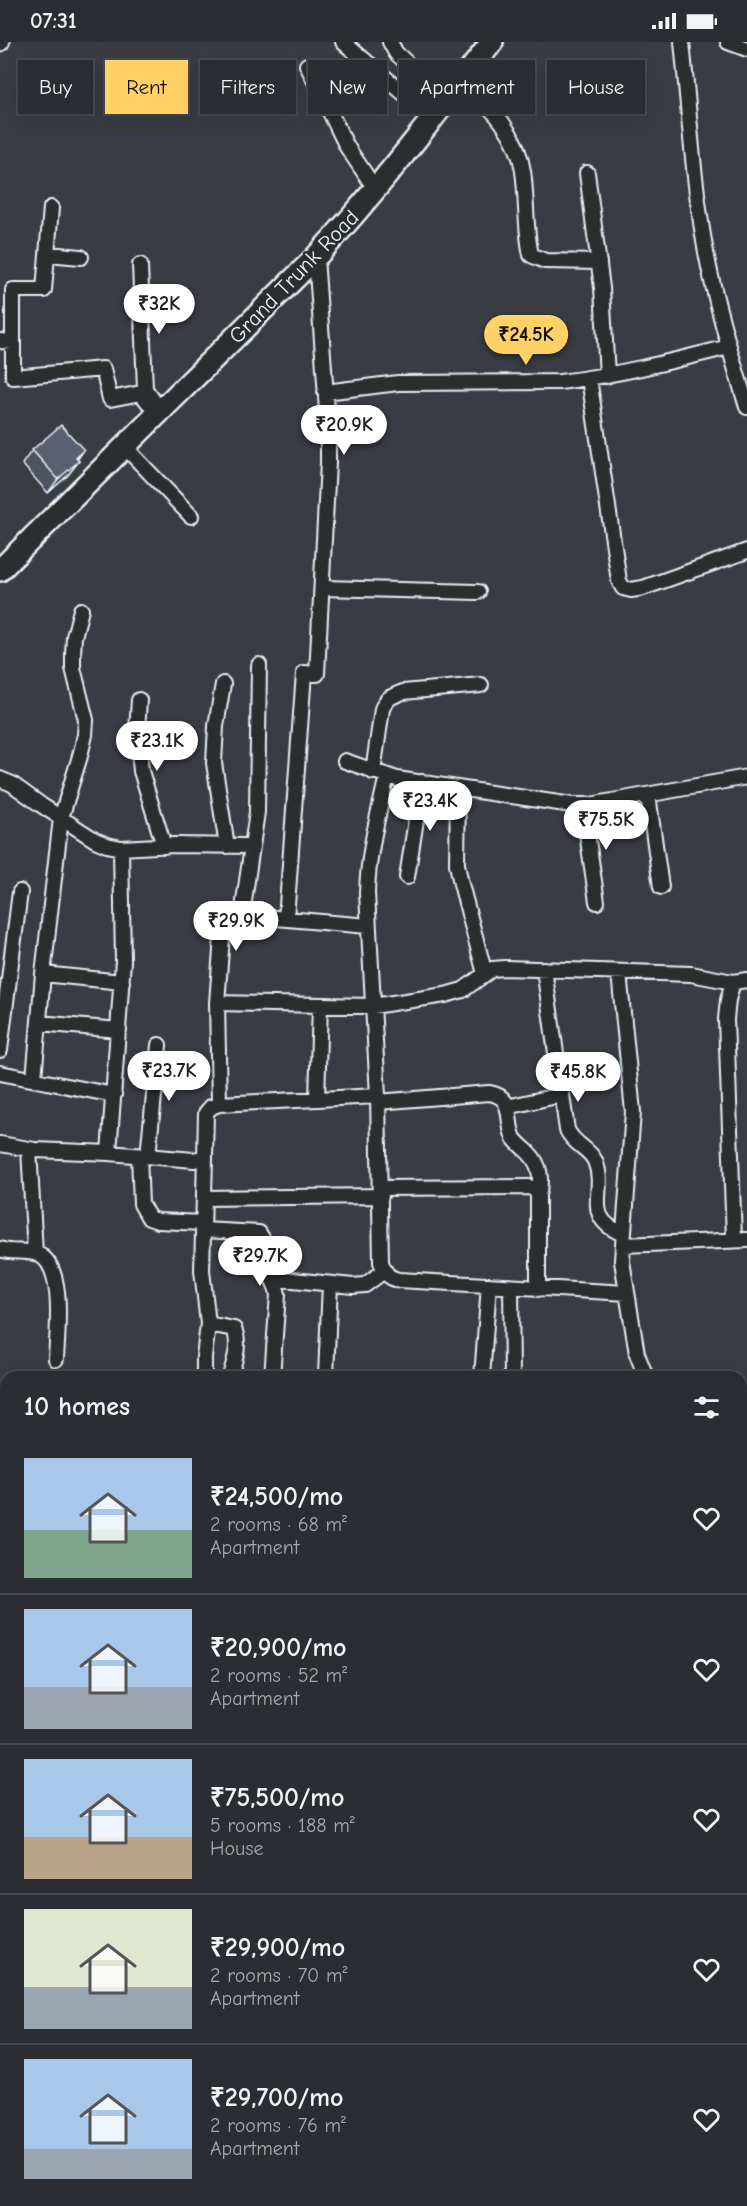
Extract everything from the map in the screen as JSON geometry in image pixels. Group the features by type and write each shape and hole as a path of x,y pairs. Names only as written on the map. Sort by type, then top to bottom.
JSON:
{"main road":[{"name":"Grand Trunk Road","path":"478,60 492,42"},
{"name":"Grand Trunk Road","path":"0,570 316,257 376,190 436,114"}],"street":[{"path":"343,42 433,118"},
{"path":"390,42 396,53 404,60"},
{"path":"682,42 698,207 716,300 746,400"},
{"path":"728,42 747,49"},
{"path":"307,65 346,147 376,190"},
{"path":"497,114 519,151 531,255 545,261 599,262"},
{"path":"587,173 599,262 607,376"},
{"path":"51,208 44,290 14,290 6,342 13,377 103,369 110,399 141,393 160,413"},
{"path":"48,254 81,257"},
{"path":"286,919 304,673 317,674 328,463 316,257"},
{"path":"140,265 145,389 160,413"},
{"path":"325,392 398,383 560,382 607,376 729,347"},
{"path":"589,378 619,581 623,588 631,590 643,588 747,551"},
{"path":"124,446 191,516"},
{"path":"322,588 478,592"},
{"path":"34,1079 43,974 61,818 81,756 86,720 73,668 74,637 81,610"},
{"path":"242,915 258,791 259,665"},
{"path":"222,684 214,764 227,846"},
{"path":"480,686 403,692 391,696 384,702 382,709 380,774 368,869 368,926 378,1099 381,1262 384,1272 390,1278 399,1280 627,1293"},
{"path":"139,700 137,730 141,771 164,846"},
{"path":"345,762 380,774 422,783 583,805 747,777"},
{"path":"0,779 12,784 95,840 121,848 252,846"},
{"path":"407,877 422,783"},
{"path":"458,788 457,864 485,974"},
{"path":"648,795 662,887"},
{"path":"583,805 597,902"},
{"path":"109,1153 124,936 121,848"},
{"path":"0,1050 20,892"},
{"path":"219,1104 217,1003 223,923 226,918 230,915 242,915 368,926"},
{"path":"217,1003 373,1006 463,990 492,969 505,968 544,969 619,972 691,974 740,981 728,1000 726,1019 741,1239 623,1239 603,1220 597,1200 597,1167 594,1158 572,1140 566,1124 544,969"},
{"path":"619,972 633,1112 622,1261 640,1371"},
{"path":"43,974 122,982"},
{"path":"317,1099 320,1005"},
{"path":"39,1023 119,1030"},
{"path":"159,1045 143,1156 141,1204 149,1218 158,1221 259,1233 264,1239 269,1270 278,1294 272,1371"},
{"path":"0,1073 114,1095"},
{"path":"204,1371 208,1324 202,1270 206,1113 211,1107 219,1104 499,1094 507,1107 514,1139 532,1156 539,1168 542,1182 538,1196 538,1289"},
{"path":"507,1107 561,1095"},
{"path":"0,1144 29,1149 194,1160 206,1157"},
{"path":"29,1149 35,1253"},
{"path":"204,1198 529,1187 536,1190 538,1196"},
{"path":"0,1249 10,1252 35,1253 45,1258 50,1265 55,1280 58,1304 56,1359"},
{"path":"273,1278 365,1285 384,1272"},
{"path":"326,1371 330,1284"},
{"path":"482,1371 489,1285"},
{"path":"511,1287 512,1371"},
{"path":"208,1324 234,1329 238,1345 232,1371"}],"building":[{"path":"61,425 84,450 76,458 79,461 58,479 32,450"}]}
